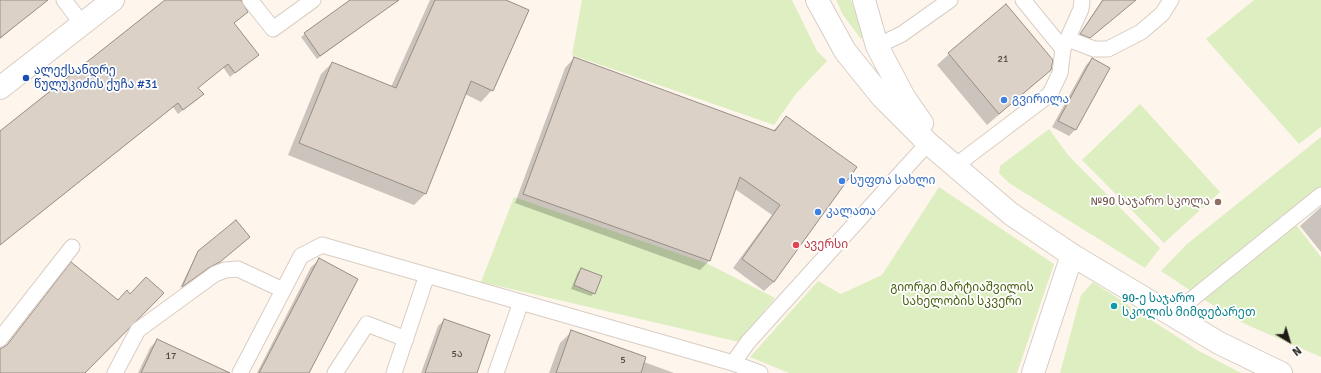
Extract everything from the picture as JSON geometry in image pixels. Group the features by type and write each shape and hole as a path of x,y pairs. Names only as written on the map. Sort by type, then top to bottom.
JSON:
{"street":[{"path":"0,88 112,0"},
{"path":"817,0 846,50 882,97 928,143 1012,214 1072,255 1218,344 1281,373"},
{"path":"864,0 877,46 904,97 950,161"},
{"path":"1033,373 1072,255"}],"lane":[{"path":"64,0 82,24"},
{"path":"250,0 273,29 313,0"},
{"path":"877,46 902,34 950,0"},
{"path":"1023,0 1066,44 1094,49 1108,49 1141,32 1162,14 1171,0"},
{"path":"950,161 1050,94 1060,73 1066,44 1081,9 1082,0"},
{"path":"733,363 748,342 928,143"},
{"path":"1174,316 1187,303 1321,194"},
{"path":"240,373 301,256 322,245 733,363 760,373"},
{"path":"0,339 72,247"},
{"path":"115,373 138,330 215,274 225,270 238,269 283,290"},
{"path":"394,373 427,275"},
{"path":"496,373 521,302"},
{"path":"335,373 366,324 406,338"}],"green space":[{"path":"582,0 792,0 817,51 827,61 795,95 774,125 572,55"},
{"path":"836,0 851,0 865,35 861,39 843,15"},
{"path":"1254,0 1321,0 1321,127 1299,144 1206,39"},
{"path":"1140,104 1220,192 1164,243 1082,160"},
{"path":"1049,129 1068,155 1160,248 1145,268 1009,183 999,173 1000,166"},
{"path":"1321,137 1321,190 1194,293 1161,271 1187,244"},
{"name":"გიორგი მარტიაშვილის სახელობის სკვერი","path":"939,187 1054,264 1017,373 789,373 750,357 818,281 841,294 882,275"},
{"path":"514,197 706,263 775,298 739,342 481,282"},
{"path":"1294,222 1321,257 1321,357 1245,324 1199,297"},
{"path":"1093,282 1199,351 1241,373 1060,373 1081,295"}],"building":[{"path":"0,0 48,0 0,38"},
{"path":"165,0 241,0 248,12 234,23 259,55 235,73 228,64 198,88 204,94 183,110 178,103 0,245 0,131"},
{"path":"350,0 399,0 320,56 304,33"},
{"path":"435,0 506,0 529,10 493,91 471,81 426,194 299,143 332,62 396,88"},
{"path":"1103,0 1136,0 1090,38 1080,34"},
{"path":"1006,4 1053,60 1051,70 999,114 948,53"},
{"path":"574,57 775,131 786,116 857,167 774,282 742,259 780,205 740,177 710,261 523,194"},
{"path":"1092,58 1110,68 1076,130 1058,121"},
{"path":"236,220 250,237 220,262 210,267 182,287 198,251"},
{"path":"319,258 358,279 309,373 259,373"},
{"path":"71,262 118,300 127,290 130,294 146,277 164,293 85,373 0,373 0,349 7,345"},
{"path":"581,268 602,276 595,294 574,285"},
{"path":"444,319 490,335 477,373 425,373"},
{"path":"571,330 646,357 641,373 556,373"},
{"path":"157,339 230,373 141,373"}],"place":[{"name":"ალექსანდრე წულუკიძის ქუჩა #31","path":"26,78"},
{"name":"გვირილა","path":"1004,100"},
{"name":"სუფთა სახლი","path":"842,181"},
{"name":"№90 საჯარო სკოლა","path":"1218,202"},
{"name":"კალათა","path":"818,212"},
{"name":"ავერსი","path":"796,245"},
{"name":"90-ე საჯარო სკოლის მიმდებარეთ","path":"1114,306"}]}
